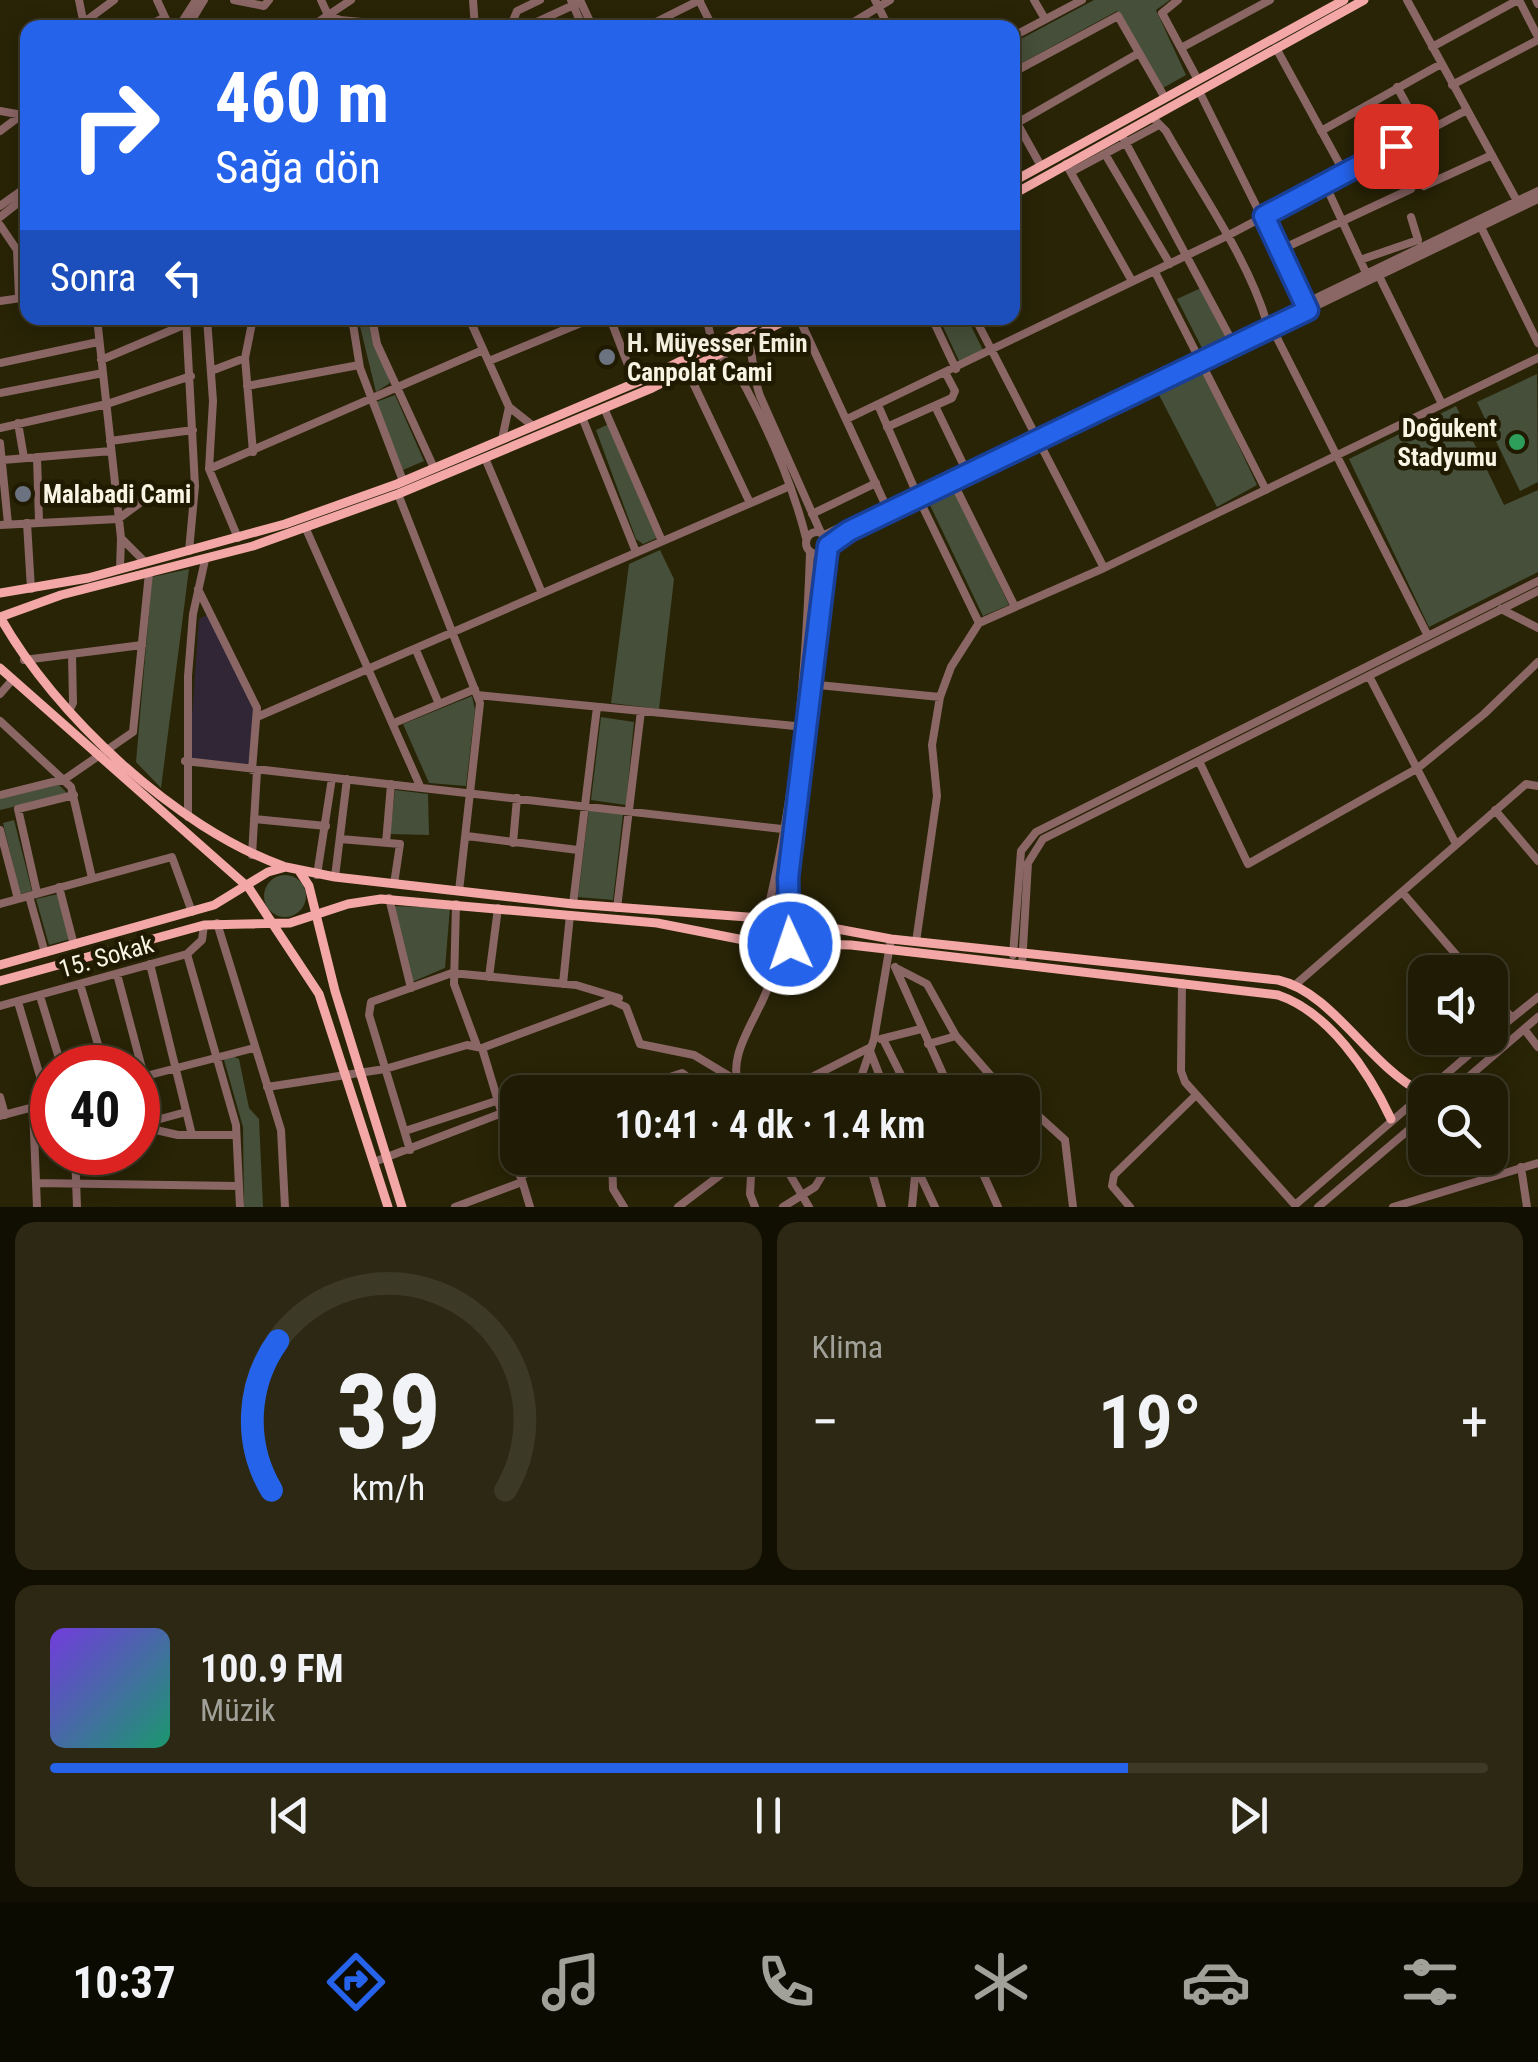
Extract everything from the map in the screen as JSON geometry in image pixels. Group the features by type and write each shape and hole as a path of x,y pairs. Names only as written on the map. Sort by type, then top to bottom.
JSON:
{"main road":[{"path":"1020,192 1154,121 1199,85 1344,0"},
{"path":"1020,178 1164,98 1276,48 1364,0"},
{"path":"0,593 31,590 238,538 403,481 635,383 752,325"},
{"path":"777,325 604,408 306,529 205,560 61,594 0,617 24,660 68,711 188,816 252,855 300,872 459,891 684,926 759,943 889,955 1018,959 1295,985 1318,1002 1388,1071 1408,1084"},
{"path":"0,668 249,888 319,994 388,1207"},
{"path":"0,965 192,912 249,888 268,872 286,867"},
{"path":"300,872 309,886 359,1070 402,1207"},
{"path":"0,981 217,922 271,924 389,898 498,908 618,908 790,920 1018,959 1278,995 1298,1003 1362,1066 1391,1119"}],"street":[{"path":"90,20 114,0"},
{"path":"157,0 165,18 161,20"},
{"path":"234,0 264,6 268,0"},
{"path":"321,0 328,15 343,20"},
{"path":"320,20 350,0"},
{"path":"513,20 517,11 540,0"},
{"path":"660,20 699,0"},
{"path":"855,20 877,3 890,0"},
{"path":"1034,0 1046,19"},
{"path":"1020,33 1082,0"},
{"path":"1178,0 1162,12 1307,308"},
{"path":"1181,48 1270,0"},
{"path":"1407,0 1517,201"},
{"path":"1432,47 1519,0 1538,38 1452,85"},
{"path":"540,20 576,2"},
{"path":"1020,69 1118,16 1164,98"},
{"path":"1276,48 1345,174"},
{"path":"1020,116 1139,53"},
{"path":"1320,131 1440,64"},
{"path":"1398,88 1422,132"},
{"path":"847,420 1226,237 1466,110"},
{"path":"1154,121 1166,131 1260,298 1270,326 1428,636"},
{"path":"1020,128 1041,166"},
{"path":"1020,141 1025,138"},
{"path":"1132,281 1068,168 1105,154 1123,138 1232,341"},
{"path":"1105,154 1170,264"},
{"path":"1424,186 1492,154"},
{"path":"1325,184 1367,275"},
{"path":"1280,250 1411,188"},
{"path":"1307,308 1420,244 1538,191"},
{"path":"806,538 953,482 1038,437 1538,199"},
{"path":"0,217 20,201"},
{"path":"1411,217 1420,244"},
{"path":"0,226 17,250 20,270"},
{"path":"1482,227 1538,343"},
{"path":"1360,260 1420,244"},
{"path":"1154,272 1266,490"},
{"path":"1378,276 1442,404"},
{"path":"97,325 121,538 120,569"},
{"path":"101,360 177,325"},
{"path":"186,325 195,486 190,551"},
{"path":"208,325 212,371 209,469 238,538"},
{"path":"251,325 245,358 253,452"},
{"path":"353,325 370,401 403,481"},
{"path":"373,325 377,344 434,468"},
{"path":"472,325 510,407 533,426"},
{"path":"489,361 575,325"},
{"path":"613,325 635,383"},
{"path":"708,325 711,346 741,378 790,486 810,553 782,830 759,943"},
{"path":"741,325 751,339 752,374 827,548 788,878 790,944"},
{"path":"803,325 886,506"},
{"path":"935,325 956,368"},
{"path":"979,325 1104,568"},
{"path":"1201,359 1270,326"},
{"path":"0,363 98,342"},
{"path":"209,469 483,350"},
{"path":"212,371 245,358"},
{"path":"916,942 937,796 932,756 940,697 952,667 979,623 1104,568 1538,358"},
{"path":"247,386 359,365"},
{"path":"688,370 750,503"},
{"path":"0,392 103,373"},
{"path":"887,427 954,395 946,374"},
{"path":"0,428 106,404 191,376"},
{"path":"878,405 979,623"},
{"path":"935,406 965,468"},
{"path":"502,439 510,407"},
{"path":"604,408 662,541"},
{"path":"582,417 636,552"},
{"path":"18,423 24,458"},
{"path":"3,460 193,430"},
{"path":"810,553 827,548 965,468 1038,437"},
{"path":"0,443 4,524 118,519 144,500"},
{"path":"36,457 39,521"},
{"path":"484,458 542,593"},
{"path":"953,482 1015,607"},
{"path":"812,514 876,483"},
{"path":"116,502 144,500 195,486"},
{"path":"257,717 790,486"},
{"path":"398,494 476,692 473,791 459,891"},
{"path":"27,523 31,590"},
{"path":"306,529 420,786"},
{"path":"121,538 144,561"},
{"path":"188,816 185,761 190,648 205,560"},
{"path":"0,795 65,779 135,728 149,573"},
{"path":"1018,959 1021,851 1036,832 1538,581"},
{"path":"198,589 257,708 252,855"},
{"path":"1018,959 1028,863 1043,839 1538,592"},
{"path":"1501,610 1538,628"},
{"path":"24,660 142,645"},
{"path":"416,650 439,704"},
{"path":"68,711 73,703 72,655"},
{"path":"1199,761 1248,864 1418,768 1538,662"},
{"path":"1368,676 1456,844"},
{"path":"0,694 12,679"},
{"path":"808,684 940,697"},
{"path":"394,723 476,692 795,726"},
{"path":"563,984 582,804 597,707"},
{"path":"618,908 641,712"},
{"path":"0,722 65,779 74,795 92,878"},
{"path":"185,761 473,791 782,830"},
{"path":"317,875 332,778"},
{"path":"335,877 347,779"},
{"path":"386,843 391,784"},
{"path":"1295,985 1526,784 1538,786"},
{"path":"44,952 18,810 74,795"},
{"path":"512,843 517,798"},
{"path":"1495,810 1538,861"},
{"path":"254,819 326,826"},
{"path":"0,830 18,899"},
{"path":"467,836 578,850"},
{"path":"340,839 400,844 394,884"},
{"path":"0,904 172,857 192,912"},
{"path":"59,887 74,945"},
{"path":"1402,892 1457,955"},
{"path":"389,898 411,988"},
{"path":"374,1162 500,1114 480,1047 461,1014 452,973 456,904"},
{"path":"489,977 498,908"},
{"path":"217,922 284,1142 285,1207"},
{"name":"15. Sokak","path":"0,1006 187,954 202,940 204,925"},
{"path":"862,1075 874,1044 891,939"},
{"path":"734,1075 736,1062 769,986 776,944"},
{"path":"187,954 236,1134 240,1207"},
{"path":"889,955 943,1075"},
{"path":"150,964 192,1135"},
{"path":"898,969 927,984 956,1036 990,1075"},
{"path":"410,1150 369,1006 452,973 563,984 612,994 620,1001 640,1044 694,1055 727,1075"},
{"path":"117,974 134,1045"},
{"path":"1182,983 1181,1071 1196,1095 1294,1206 1408,1106"},
{"path":"80,984 98,1045"},
{"path":"40,996 55,1045"},
{"path":"1508,1021 1538,997"},
{"path":"267,1087 344,1072 386,1069 467,1045 480,1047 620,1001"},
{"path":"18,1002 32,1045"},
{"path":"1508,1013 1512,1018"},
{"path":"1471,1075 1538,1017"},
{"path":"815,1075 874,1044 921,1028"},
{"path":"1524,1029 1538,1047"},
{"path":"928,1044 956,1036"},
{"path":"874,1044 899,1075"},
{"path":"874,1044 882,1075"},
{"path":"160,1072 254,1048"},
{"path":"1445,1075 1468,1055"},
{"path":"1130,1207 1112,1186 1114,1175 1196,1095"},
{"path":"0,1097 2,1115 30,1108"},
{"path":"405,1131 496,1100"},
{"path":"160,1120 186,1112"},
{"path":"458,1113 463,1129"},
{"path":"1040,1117 1065,1140 1073,1207"},
{"path":"1318,1207 1408,1133 1391,1119"},
{"path":"160,1130 192,1135 236,1134"},
{"path":"1393,1207 1538,1162"},
{"path":"678,1207 732,1166 751,1175 750,1194 755,1207"},
{"path":"1521,1167 1528,1207"},
{"path":"36,1175 37,1207"},
{"path":"76,1175 77,1207"},
{"path":"520,1175 530,1207"},
{"path":"460,1206 529,1175"},
{"path":"613,1175 613,1188 624,1207"},
{"path":"791,1175 809,1207"},
{"path":"783,1207 825,1175"},
{"path":"873,1175 882,1207"},
{"path":"912,1207 913,1175"},
{"path":"920,1175 935,1207"},
{"path":"984,1175 998,1207"},
{"path":"36,1183 238,1186"}],"shaded area":[{"path":"209,614 255,711 250,765 189,758 199,619"}],"green space":[{"path":"1094,0 1170,0 1156,10 1186,75 1163,88 1117,11 1020,64 1020,39"},
{"path":"1201,288 1227,340 1204,352 1177,299"},
{"path":"360,325 369,325 390,383 376,392"},
{"path":"942,325 970,325 984,352 960,363"},
{"path":"1203,370 1257,485 1217,507 1157,391"},
{"name":"Doğukent Stadyumu","path":"1537,374 1538,482 1520,491 1477,402"},
{"path":"395,395 424,461 403,470 376,402"},
{"path":"1456,406 1504,505 1538,490 1538,572 1429,627 1349,459"},
{"path":"609,424 657,538 643,544 636,539 596,430"},
{"path":"954,490 1009,605 983,616 929,503"},
{"path":"660,550 674,579 659,709 611,703 629,564"},
{"path":"189,569 161,788 136,762 152,577"},
{"path":"472,696 475,710 466,786 429,783 403,724"},
{"path":"601,717 634,722 626,805 591,800"},
{"path":"58,784 68,794 0,810 0,799"},
{"path":"395,790 428,794 429,835 390,834"},
{"path":"589,808 623,814 613,900 578,897"},
{"path":"14,820 32,891 20,894 3,823"},
{"path":"285,875 300,881 306,896 300,911 285,917 270,911 264,896 270,881"},
{"path":"58,894 70,939 49,945 36,899"},
{"path":"392,906 450,908 445,968 412,982"},
{"path":"232,1056 239,1059 249,1108 259,1119 263,1207 244,1207 243,1127 224,1060"}],"place":[{"name":"H. Müyesser Emin Canpolat Cami","path":"607,357"},
{"name":"Doğukent Stadyumu","path":"1517,442"},
{"name":"Malabadi Cami","path":"23,494"}],"route":[{"path":"790,944 788,878 808,684 828,546 849,531 1308,310 1264,216 1396,146"}]}
